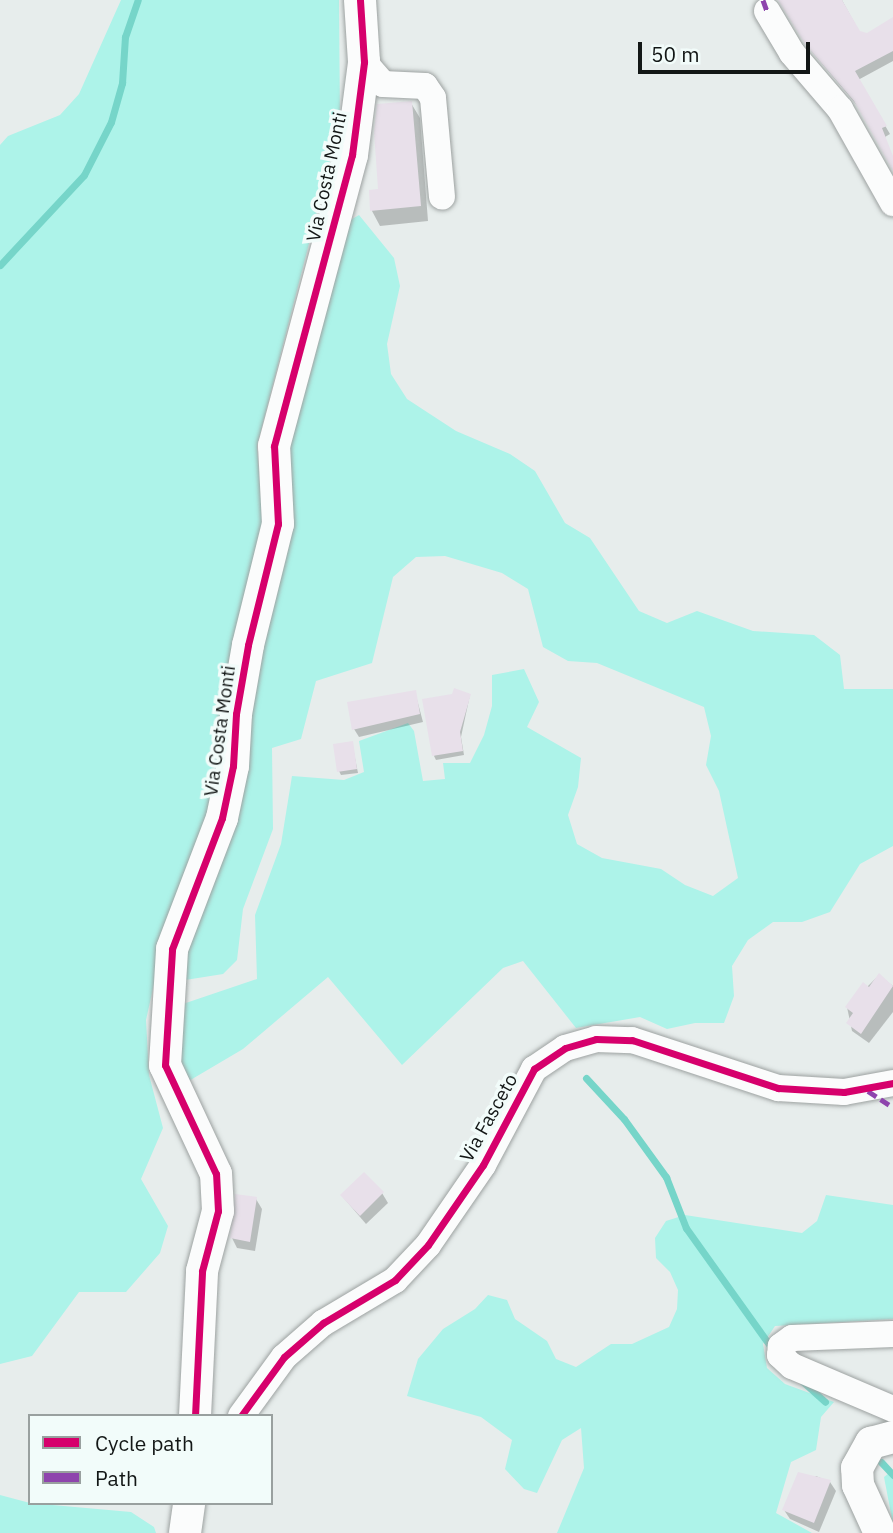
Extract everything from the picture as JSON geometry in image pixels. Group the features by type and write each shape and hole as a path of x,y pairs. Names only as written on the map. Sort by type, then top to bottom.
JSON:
{"street":[{"name":"Via Costa Monti","path":"195,1414 202,1271 217,1199 216,1174 165,1065 172,949 225,805 246,659 278,524 274,446 352,155 363,62 360,0"},
{"path":"767,11 792,53 840,109 893,203"},
{"path":"363,62 383,84 425,86 433,98 442,197"},
{"name":"Via Fasceto","path":"242,1414 284,1357 323,1323 395,1280 428,1245 483,1165 534,1069 565,1048 596,1039 632,1040 778,1088 844,1092 893,1083"},
{"path":"893,1334 803,1337 788,1340 780,1350 792,1366 893,1409"},
{"path":"880,1533 858,1485 857,1468 871,1443 893,1437"},
{"path":"186,1533 189,1505"}],"shaded area":[{"path":"121,0 339,0 340,123 257,446 263,527 225,768 163,944 146,1020 149,1075 163,1128 141,1179 168,1226 160,1253 126,1292 79,1292 32,1356 0,1364 0,145 8,136 60,115 79,94"},
{"path":"359,215 394,258 400,286 387,344 391,374 407,399 456,431 510,454 535,471 565,523 590,538 639,611 667,623 697,611 753,631 814,635 840,655 844,689 893,689 893,846 860,864 830,912 802,922 773,922 748,940 732,966 734,996 724,1023 695,1023 667,1029 640,1017 576,1028 523,961 503,968 402,1065 328,977 243,1049 182,1085 174,1007 257,979 255,915 281,844 292,776 344,780 364,772 359,741 408,723 414,731 423,781 445,779 443,763 470,763 484,735 492,706 492,675 524,669 539,702 527,727 581,758 578,787 568,815 577,844 602,858 661,869 685,885 713,896 738,878 719,791 706,765 711,736 704,707 597,663 568,661 543,647 528,589 502,573 445,556 416,557 393,577 372,663 316,681 301,739 272,748 273,829 243,909 237,960 223,974 179,981 247,719 287,439 311,372 347,222"},
{"path":"826,1195 893,1205 893,1319 775,1326 763,1344 767,1368 785,1384 834,1402 821,1417 816,1450 791,1462 776,1513 812,1533 557,1533 584,1468 581,1428 562,1440 537,1493 524,1489 505,1469 512,1440 481,1417 407,1396 418,1359 443,1329 475,1309 488,1295 507,1300 515,1319 547,1341 556,1359 576,1367 611,1344 632,1344 669,1327 677,1309 678,1290 670,1272 656,1258 655,1238 666,1221 685,1215 802,1233 817,1221"},
{"path":"893,1470 893,1524 884,1477"},
{"path":"0,1495 28,1502 28,1505 131,1512 154,1527 156,1533 0,1533"}],"building":[{"path":"778,0 842,0 860,31 867,33 893,17 893,51 855,71 887,126 882,128 893,156 893,171 854,101 805,44"},
{"path":"412,101 421,206 370,211 369,190 378,189 374,132 377,104"},
{"path":"454,688 471,694 460,732 463,751 432,756 422,699 452,694"},
{"path":"416,690 420,714 352,730 347,702"},
{"path":"353,741 357,769 337,772 333,744"},
{"path":"879,973 893,986 861,1034 846,1023 853,1013 845,1007 863,982 869,987"},
{"path":"364,1172 384,1192 360,1216 340,1195"},
{"path":"235,1194 257,1197 250,1242 230,1238"},
{"path":"798,1472 831,1480 814,1523 782,1510"}],"waterway":[{"path":"0,265 84,175 111,122 122,83 125,37 138,0"},
{"path":"586,1078 624,1119 666,1177 686,1228 773,1350"},
{"path":"802,1381 825,1402"},
{"path":"881,1462 893,1475"}],"marked path":[{"path":"763,0 767,11"},
{"path":"868,1091 893,1107"}],"cycle path":[{"path":"195,1414 202,1271 218,1211 216,1174 165,1065 172,949 222,818 233,766 236,714 248,645 278,524 274,446 352,155 364,62 360,0"},
{"path":"242,1414 284,1357 323,1323 395,1280 428,1245 483,1165 534,1069 565,1048 596,1039 632,1040 778,1088 844,1092 893,1083"}]}
